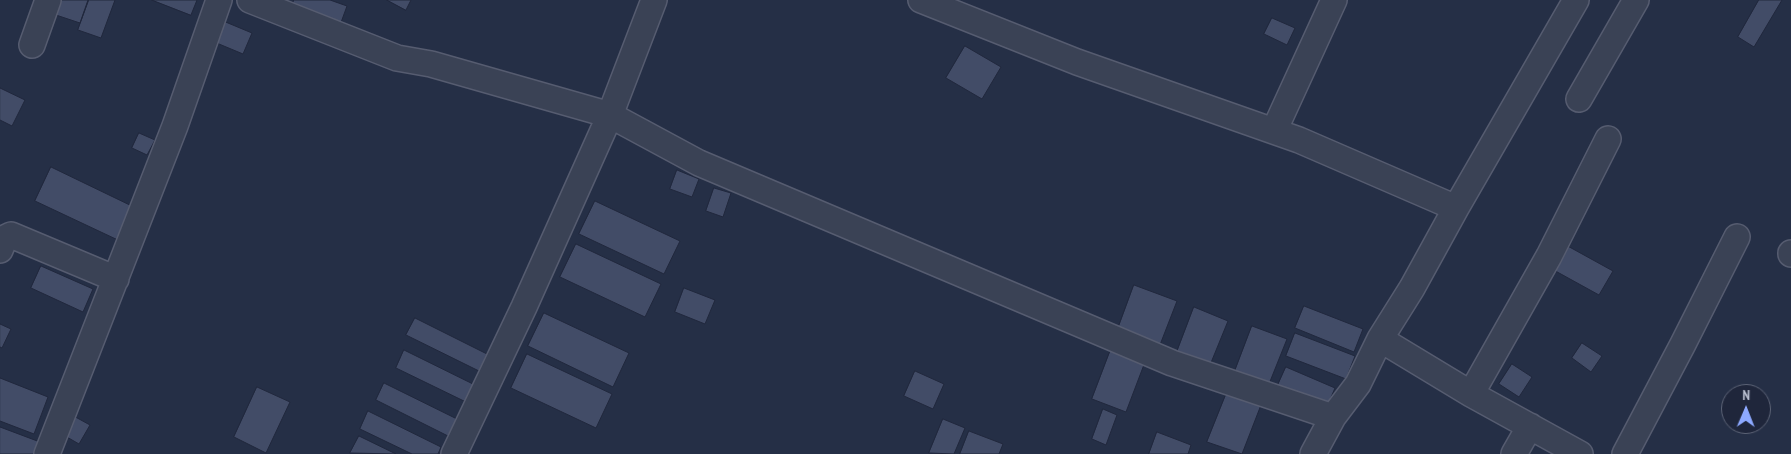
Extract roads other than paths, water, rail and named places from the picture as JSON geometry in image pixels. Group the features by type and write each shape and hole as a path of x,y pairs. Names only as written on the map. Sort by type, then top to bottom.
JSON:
{"street":[{"path":"32,45 48,0"},
{"path":"47,454 175,126 219,0"},
{"path":"250,0 397,58 431,64 610,115 699,163 1172,363 1333,417"},
{"path":"454,454 524,307 610,115 654,0"},
{"path":"921,0 1077,62 1299,140 1456,208"},
{"path":"1274,131 1334,0"},
{"path":"1313,454 1333,417 1358,384 1380,338 1412,288 1576,0"},
{"path":"1579,99 1636,0"},
{"path":"1471,394 1549,256 1608,139"},
{"path":"0,250 5,238 11,235 116,279"},
{"path":"1625,454 1737,237"},
{"path":"1380,338 1471,394 1580,454"},
{"path":"1514,454 1530,426"}]}
